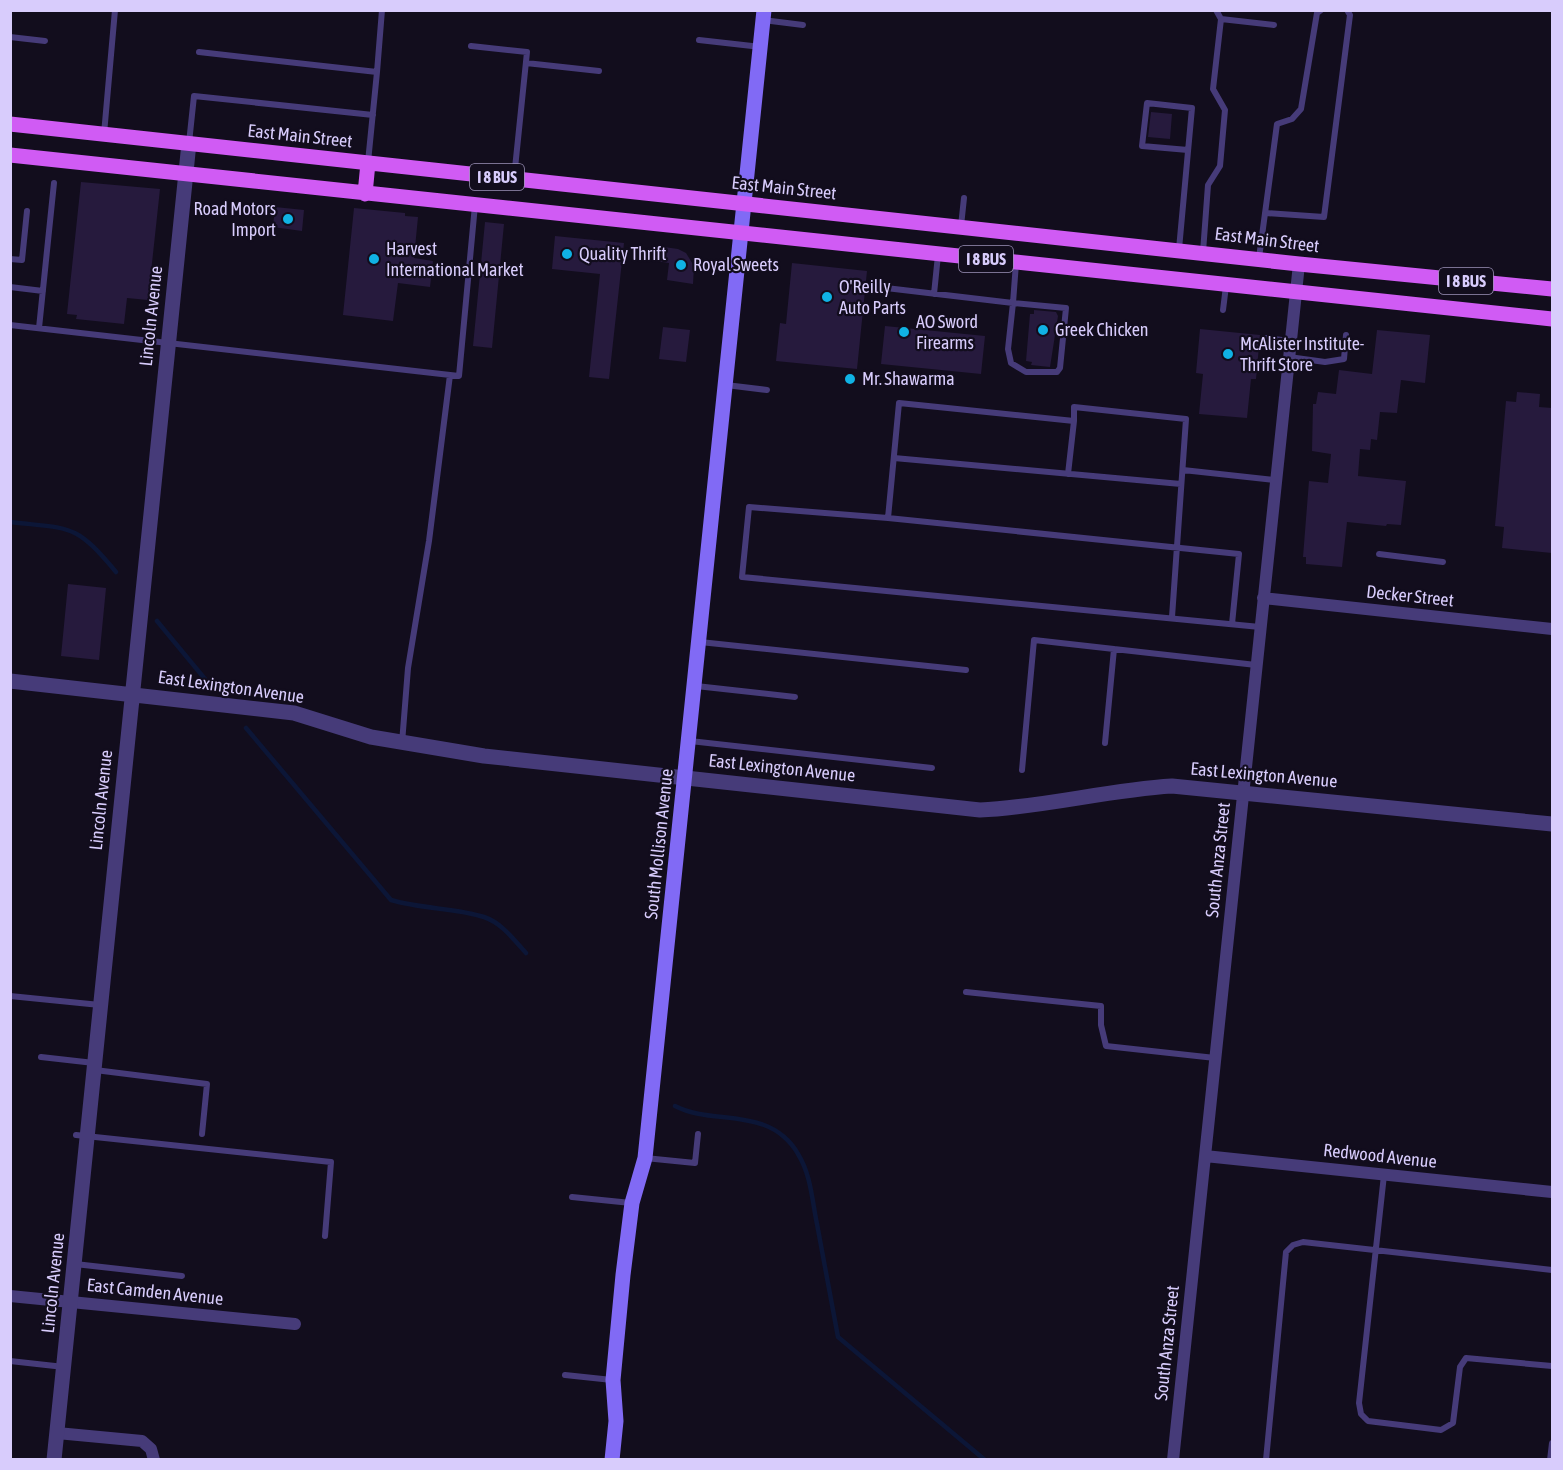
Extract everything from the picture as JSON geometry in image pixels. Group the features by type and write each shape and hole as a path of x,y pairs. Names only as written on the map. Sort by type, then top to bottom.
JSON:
{"main road":[{"name":"South Mollison Avenue","path":"612,1460 616,1421 613,1380 632,1203 645,1158 690,741 739,231 764,15"},
{"name":"East Main Street","path":"10,124 1299,264 1552,289"},
{"name":"I 8 BUS","path":"10,155 1552,319"},
{"path":"365,194 368,163"}],"street":[{"name":"Lincoln Avenue","path":"54,1460 75,1264 82,1136 94,1067 101,1005 189,144"},
{"name":"South Anza Street","path":"1173,1460 1299,264"},
{"name":"Decker Street","path":"1263,598 1552,629"},
{"name":"East Lexington Avenue","path":"10,681 294,713 371,737 484,756 980,810 1017,808 1143,788 1172,786 1552,824"},
{"name":"Redwood Avenue","path":"1205,1156 1552,1192"},
{"name":"East Camden Avenue","path":"10,1296 295,1324"},
{"path":"57,1433 142,1442 151,1449 154,1460"}],"lane":[{"path":"104,134 115,10"},
{"path":"368,163 382,10"},
{"path":"1203,252 1208,185 1220,166 1225,111 1213,89 1221,19 1216,10"},
{"path":"1259,258 1277,124 1292,119 1301,110 1317,13 1321,10"},
{"path":"1265,213 1324,217 1350,15 1347,10"},
{"path":"764,15 803,26"},
{"path":"1221,19 1274,25"},
{"path":"10,37 45,41"},
{"path":"699,40 760,46"},
{"path":"471,46 527,52 513,178"},
{"path":"199,52 377,72"},
{"path":"526,63 599,71"},
{"path":"189,144 194,96 373,115"},
{"path":"1179,250 1192,108 1147,103 1142,146 1188,150"},
{"path":"39,328 54,183"},
{"path":"961,226 964,198"},
{"path":"10,325 459,376 475,205"},
{"path":"10,259 22,260 27,211"},
{"path":"934,294 939,254"},
{"path":"886,288 1013,303 1066,308 1060,368 1056,372 1049,374 1016,368 1011,363 1008,349 1013,303 1017,262"},
{"path":"1223,310 1226,285"},
{"path":"10,287 43,291"},
{"path":"1288,357 1325,362 1344,359 1346,335"},
{"path":"1266,338 1290,341"},
{"path":"402,743 408,668 429,541 450,375"},
{"path":"726,385 767,390"},
{"path":"888,518 899,403 1074,421"},
{"path":"1068,474 1074,407 1186,419 1172,617"},
{"path":"894,458 1181,484"},
{"path":"1183,470 1275,480"},
{"path":"1232,624 1239,554 888,518 749,507 742,577 1260,627"},
{"path":"1379,554 1443,562"},
{"path":"1022,770 1034,640 1256,665"},
{"path":"700,642 966,670"},
{"path":"1105,743 1114,649"},
{"path":"695,686 795,697"},
{"path":"690,741 932,768"},
{"path":"966,992 1101,1006 1101,1025 1106,1046 1215,1058"},
{"path":"10,996 101,1005"},
{"path":"41,1058 207,1084 202,1134"},
{"path":"645,1158 695,1163 698,1134"},
{"path":"82,1136 331,1162 325,1236"},
{"path":"1384,1174 1359,1403 1361,1414 1368,1421 1441,1430 1453,1423 1460,1367 1466,1358 1552,1366"},
{"path":"572,1197 632,1203"},
{"path":"1266,1460 1286,1252 1293,1245 1303,1242 1375,1252 1552,1270"},
{"path":"75,1264 182,1276"},
{"path":"10,1361 64,1367"},
{"path":"565,1374 613,1380"},
{"path":"1550,1460 1552,1443"}],"building":[{"path":"1151,112 1172,114 1170,139 1148,137"},
{"path":"81,182 160,189 148,300 127,298 124,324 76,319 77,315 67,314"},
{"name":"Road Motors Import","path":"275,207 304,210 302,231 273,227"},
{"name":"Harvest International Market","path":"354,208 405,213 405,216 418,217 414,258 433,261 430,287 398,283 393,321 343,315"},
{"path":"485,222 504,224 492,348 473,346"},
{"path":"555,236 624,243 609,379 589,377 600,274 552,269"},
{"name":"Royal Sweets","path":"657,246 678,249 686,253 694,266 693,284 667,280 669,263 655,261"},
{"name":"O'Reilly Auto Parts","path":"792,263 867,271 857,369 776,361 780,323 786,324"},
{"name":"Greek Chicken","path":"1034,310 1056,312 1058,316 1050,367 1031,365 1032,362 1026,361 1030,314 1034,314"},
{"path":"885,326 985,336 981,374 881,364"},
{"path":"663,327 690,330 686,362 659,359"},
{"path":"1200,329 1260,335 1256,379 1251,379 1247,418 1199,414 1203,374 1196,373"},
{"path":"1377,330 1430,335 1425,383 1401,380 1397,413 1380,412 1377,440 1371,439 1370,450 1360,449 1358,476 1406,481 1401,525 1387,524 1386,526 1347,522 1342,567 1306,564 1306,557 1303,557 1309,481 1328,483 1331,454 1312,451 1313,404 1316,404 1318,392 1336,394 1339,370 1372,374"},
{"path":"1517,392 1540,394 1539,407 1552,408 1552,553 1502,548 1504,527 1495,526 1506,401 1516,402"},
{"path":"68,584 106,588 99,660 61,656"}],"waterway":[{"path":"10,522 71,531 91,544 116,572"},
{"path":"157,621 205,679"},
{"path":"246,728 391,900 484,917 502,928 526,953"},
{"path":"675,1106 696,1113 742,1119 764,1125 788,1140 802,1162 808,1179 838,1337 985,1460"}],"place":[{"name":"Road Motors Import","path":"288,219"},
{"name":"Quality Thrift","path":"567,254"},
{"name":"Harvest International Market","path":"374,259"},
{"name":"Royal Sweets","path":"681,265"},
{"name":"O'Reilly Auto Parts","path":"827,297"},
{"name":"Greek Chicken","path":"1043,330"},
{"name":"AO Sword Firearms","path":"904,332"},
{"name":"McAlister Institute- Thrift Store","path":"1228,354"},
{"name":"Mr. Shawarma","path":"850,379"}]}
